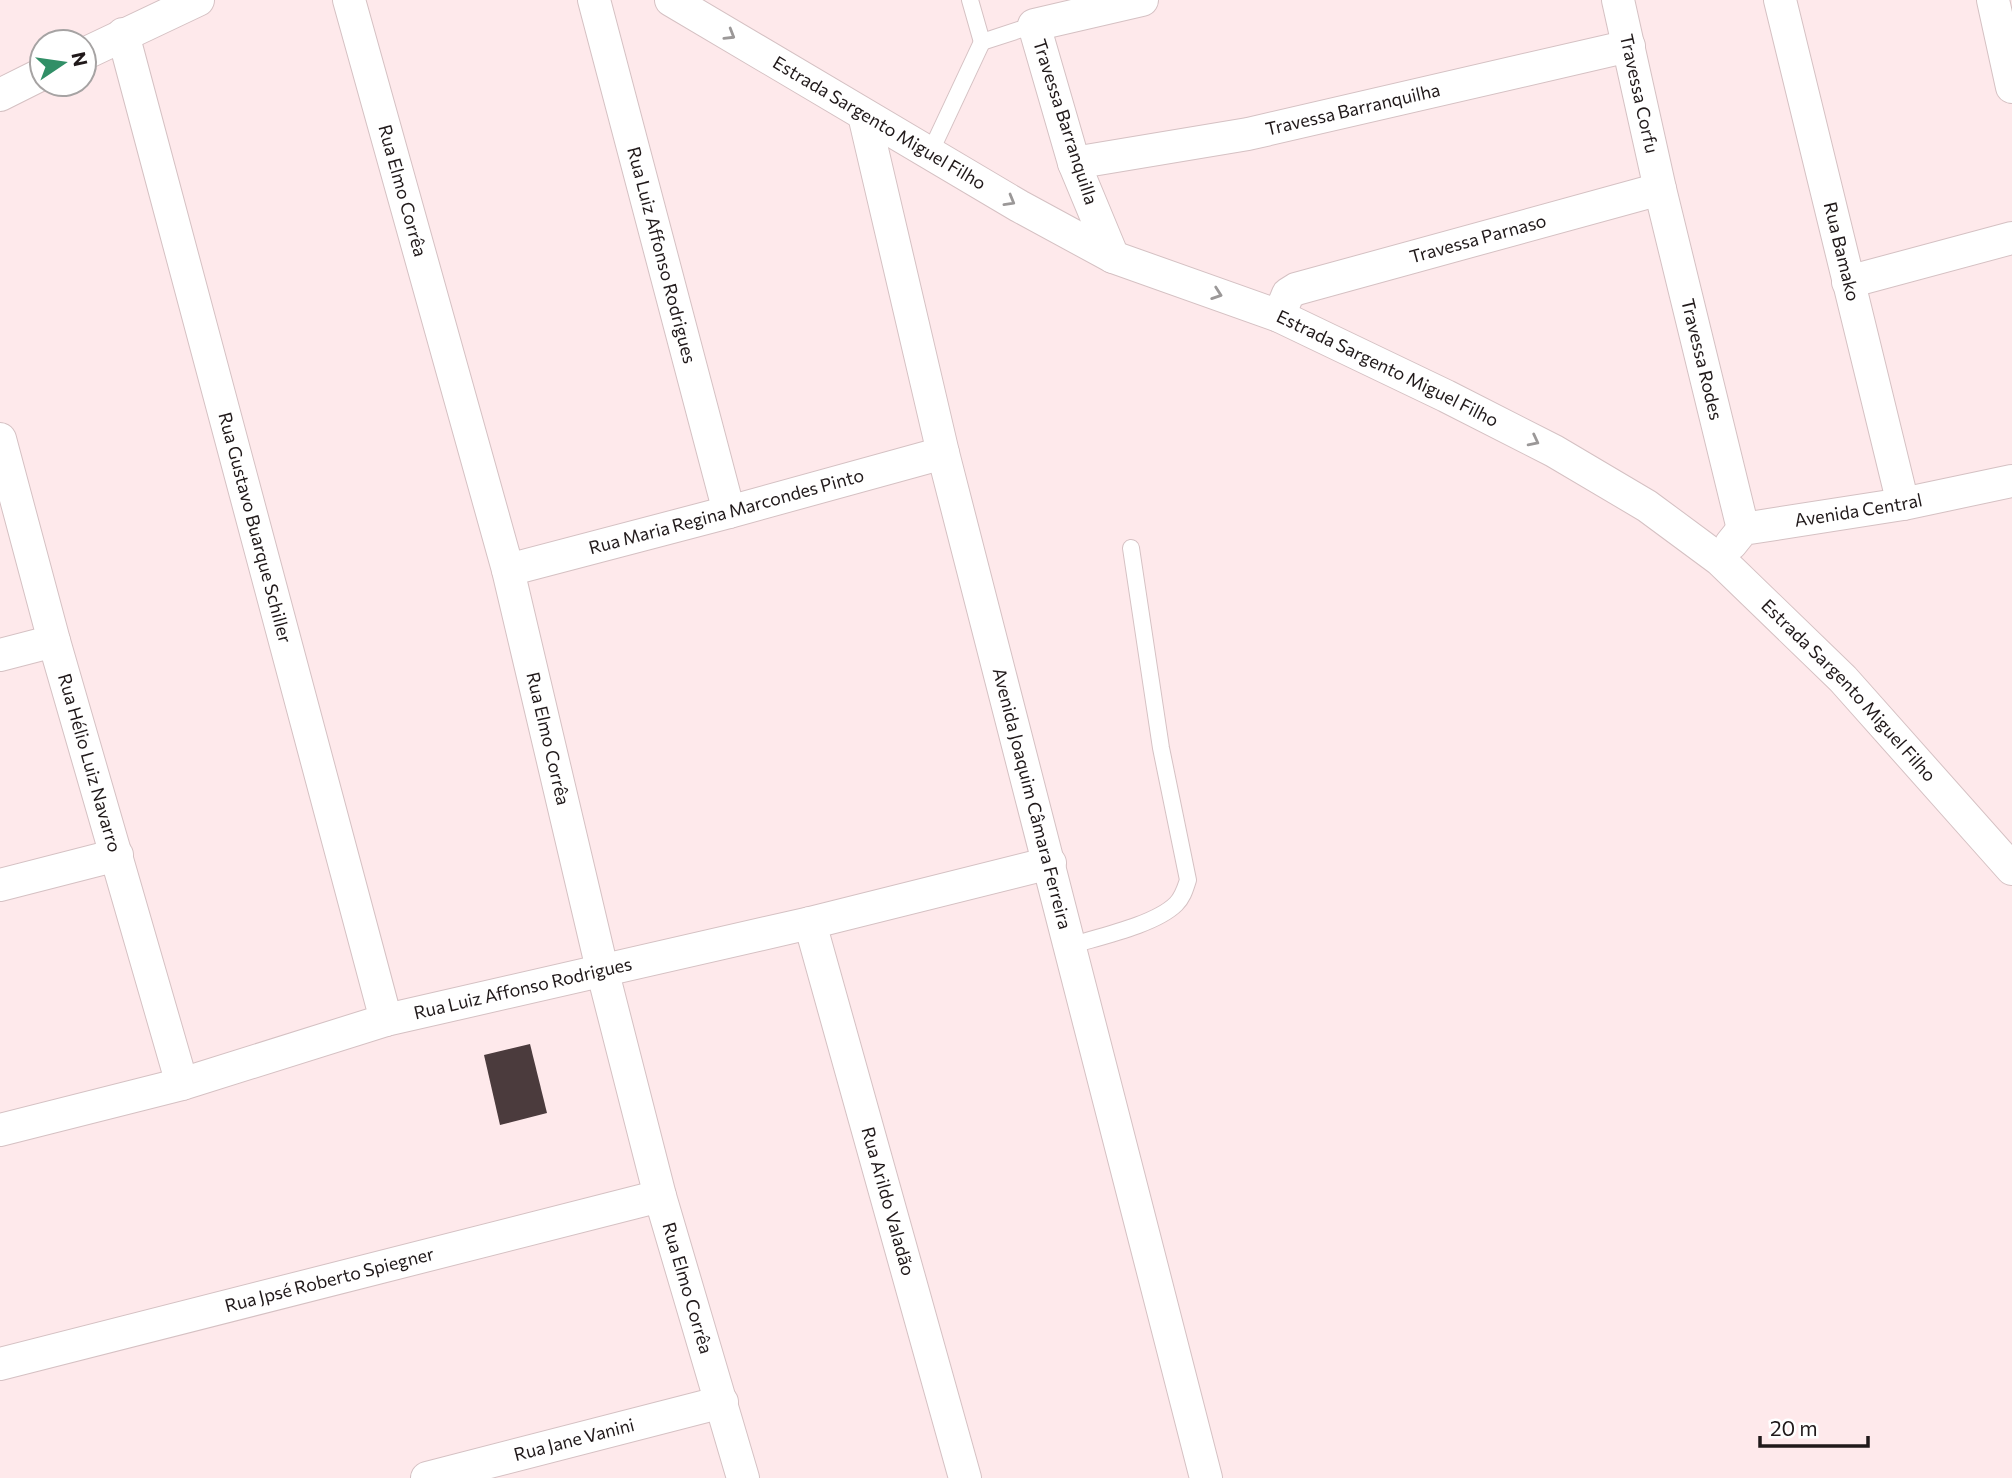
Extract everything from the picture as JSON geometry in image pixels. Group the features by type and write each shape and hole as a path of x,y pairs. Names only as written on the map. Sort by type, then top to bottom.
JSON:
{"street":[{"path":"98,47 198,0"},
{"name":"Rua Elmo Corrêa","path":"349,0 508,570 602,969 660,1196 743,1478"},
{"name":"Rua Luiz Affonso Rodrigues","path":"594,0 729,512"},
{"name":"Estrada Sargento Miguel Filho","path":"671,0 864,115 1113,257 1279,316 1555,451 1647,506 1720,560 1843,679 2012,869"},
{"path":"1034,26 1142,0"},
{"name":"Travessa Corfu","path":"1618,0 1660,189"},
{"name":"Rua Bamako","path":"1780,0 1903,504"},
{"path":"2000,3 2012,87"},
{"name":"Travessa Barranquilla","path":"1034,26 1074,163 1113,257"},
{"name":"Rua Gustavo Buarque Schiller","path":"123,34 386,1020"},
{"name":"Travessa Barranquilha","path":"1074,163 1248,134 1629,47"},
{"path":"0,95 28,81"},
{"name":"Avenida Joaquim Câmara Ferreira","path":"864,115 943,453 1206,1478"},
{"name":"Travessa Parnaso","path":"1279,316 1289,294 1296,289 1660,189"},
{"name":"Travessa Rodes","path":"1660,189 1743,529"},
{"path":"1848,282 2012,239"},
{"name":"Rua Hélio Luiz Navarro","path":"0,439 54,641 182,1084"},
{"name":"Rua Maria Regina Marcondes Pinto","path":"508,570 943,453"},
{"name":"Avenida Central","path":"1743,529 1903,504 2012,481"},
{"path":"1720,560 1743,529"},
{"path":"0,656 54,641"},
{"path":"0,886 117,855"},
{"name":"Rua Luiz Affonso Rodrigues","path":"0,1130 182,1084 386,1020 810,923 1050,863"},
{"name":"Rua Arildo Valadão","path":"810,923 965,1478"},
{"name":"Rua Jpsé Roberto Spiegner","path":"0,1364 660,1196"},
{"name":"Rua Jane Vanini","path":"427,1478 722,1402"}],"lane":[{"path":"930,153 982,42 970,0"},
{"path":"982,42 1034,26"},
{"path":"1069,946 1152,920 1175,906 1184,894 1188,880 1161,748 1131,548"}],"building":[{"path":"530,1044 547,1113 500,1125 484,1055"}]}
